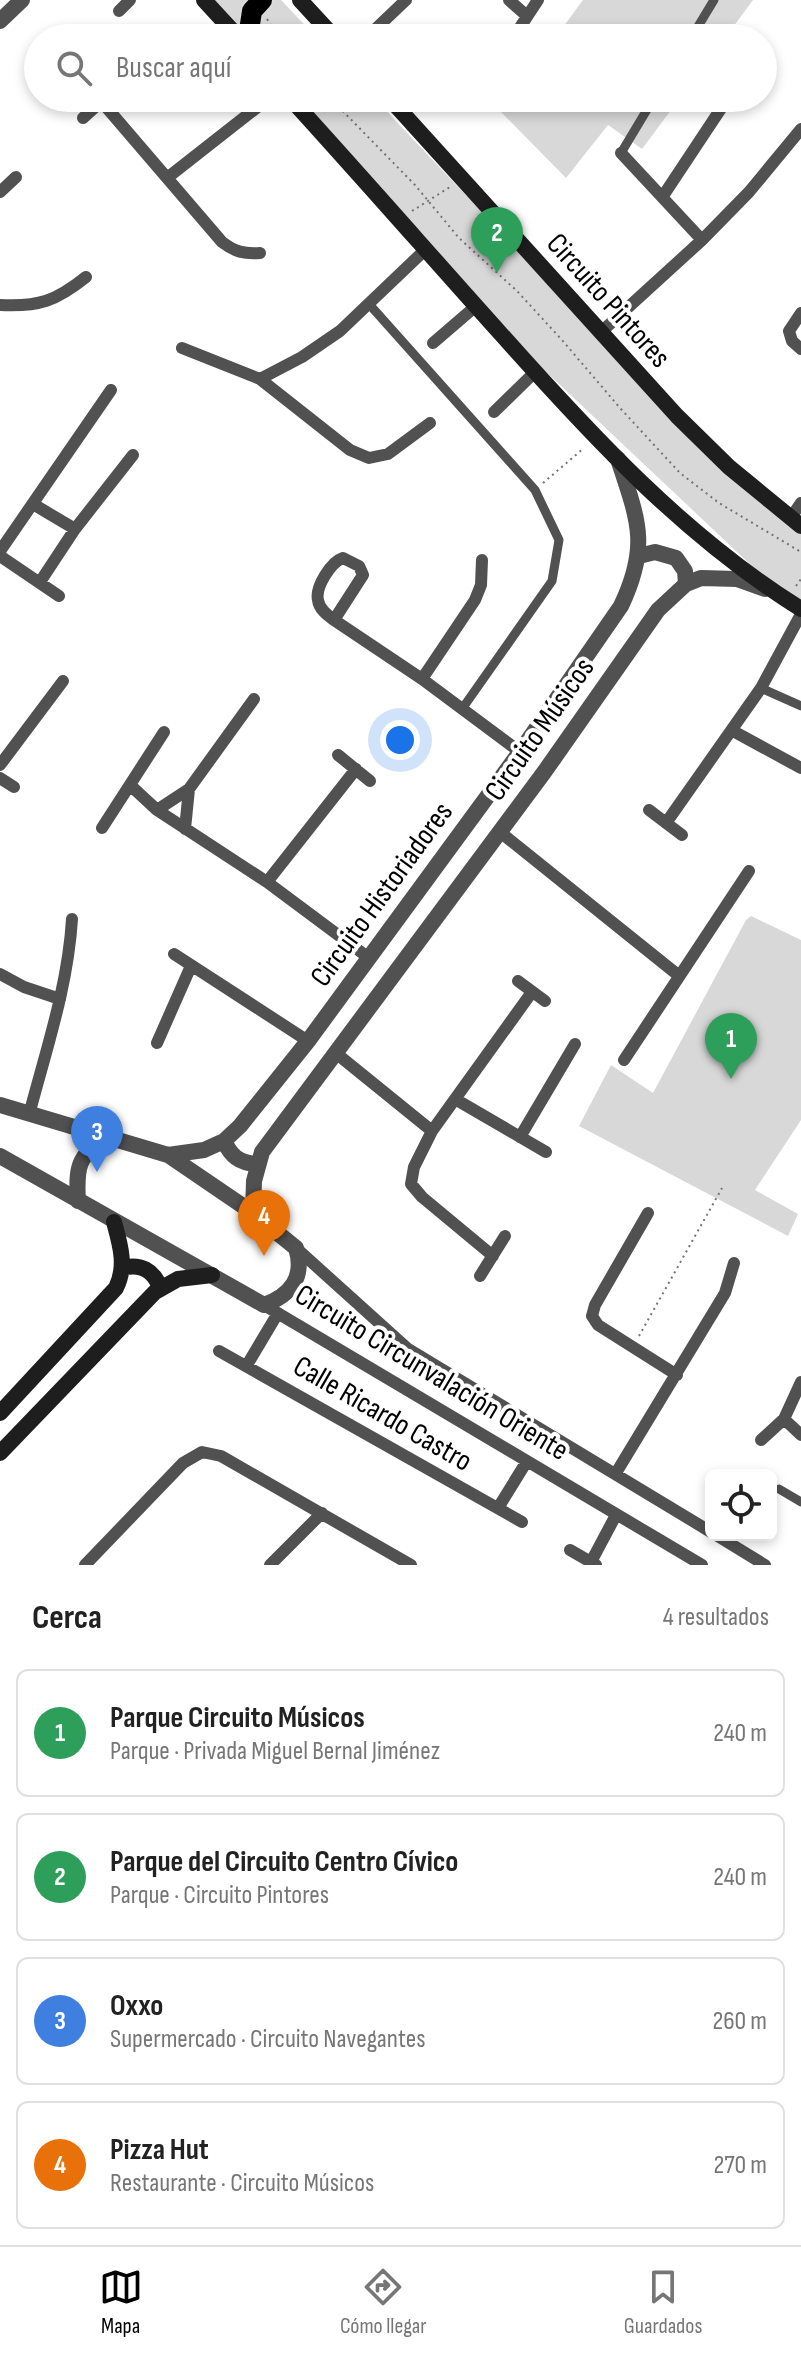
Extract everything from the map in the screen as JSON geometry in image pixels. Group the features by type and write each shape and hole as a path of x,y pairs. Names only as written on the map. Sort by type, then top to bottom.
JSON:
{"main road":[{"path":"204,0 226,24"},
{"path":"250,24 252,11 262,0"},
{"path":"300,0 322,24"},
{"name":"Circuito Historiadores","path":"303,112 535,372 618,459 673,512 775,593"},
{"name":"Circuito Pintores","path":"401,112 687,427 795,523"},
{"path":"775,593 801,612"},
{"path":"0,1413 7,1396 116,1288 122,1268 114,1222"},
{"path":"122,1268 134,1266 146,1269 156,1278 160,1288"},
{"path":"0,1453 160,1288 178,1279 212,1275"}],"street":[{"path":"0,21 22,0"},
{"path":"119,11 130,0"},
{"path":"381,24 406,0"},
{"path":"509,0 527,16"},
{"path":"522,24 538,0"},
{"path":"699,24 714,0"},
{"path":"83,118 89,112"},
{"path":"114,112 222,242 245,254 260,253"},
{"path":"167,178 251,112"},
{"path":"646,112 621,153 702,240"},
{"path":"663,196 719,112"},
{"path":"600,333 702,240 749,192 801,129"},
{"path":"0,192 16,177"},
{"path":"260,379 302,357 340,331 426,249"},
{"path":"0,305 24,306 47,302 66,293 86,277"},
{"path":"369,304 535,490 559,540 552,581 462,709"},
{"path":"433,343 476,306"},
{"path":"801,313 789,331 792,341 801,349"},
{"path":"182,348 260,379 350,450 369,458 388,454 430,423"},
{"path":"494,412 535,372"},
{"path":"59,596 0,554 111,390"},
{"path":"40,582 75,529 133,455"},
{"name":"Circuito Historiadores","path":"0,1105 168,1155 204,1150 224,1141 240,1126 308,1041 520,752 621,606 639,556 635,513 618,459"},
{"path":"795,523 801,503"},
{"path":"33,504 75,529"},
{"path":"639,556 655,552 676,558 685,571 686,584 701,578 720,577 737,579 775,593"},
{"path":"334,620 363,575 359,566 343,558 334,564 318,591 317,602 334,620 422,679 520,752"},
{"path":"422,679 475,600 481,585 482,560"},
{"name":"Circuito Músicos","path":"253,1213 257,1164 270,1139 337,1054 500,832 658,610 686,584"},
{"path":"666,823 761,688 801,612"},
{"path":"0,765 63,681"},
{"path":"761,688 801,706"},
{"path":"157,810 189,789 254,699"},
{"path":"733,731 801,768"},
{"path":"102,828 164,732"},
{"path":"338,755 370,781"},
{"path":"267,882 356,769"},
{"path":"0,778 14,787"},
{"path":"130,785 157,810 267,882 369,958"},
{"path":"185,829 189,789"},
{"path":"649,810 682,835"},
{"path":"500,832 678,975"},
{"path":"624,1060 749,871"},
{"path":"29,1115 69,958 72,919"},
{"path":"174,954 308,1041"},
{"path":"157,1043 191,966"},
{"path":"0,974 24,987 60,999"},
{"path":"518,981 545,1001"},
{"path":"493,1256 422,1197 411,1184 414,1167 432,1131 532,992"},
{"path":"520,1137 575,1044"},
{"path":"337,1054 432,1131"},
{"path":"455,1099 546,1152"},
{"path":"78,1201 79,1163 90,1149 109,1138"},
{"path":"224,1141 228,1150 239,1160 257,1164"},
{"path":"168,1155 253,1213 408,1349 705,1528"},
{"name":"Circuito Circunvalación Oriente","path":"0,1156 271,1309 702,1565"},
{"path":"648,1213 595,1305 592,1316 598,1325 677,1375"},
{"path":"480,1276 505,1236"},
{"path":"271,1309 295,1282 299,1265 296,1248"},
{"path":"616,1473 725,1293 734,1263"},
{"name":"Calle Ricardo Castro","path":"271,1309 247,1365 522,1522"},
{"path":"219,1351 247,1365"},
{"path":"761,1440 784,1419 801,1382"},
{"path":"784,1419 801,1435"},
{"path":"85,1565 183,1463 202,1452 221,1456 411,1565"},
{"path":"498,1508 527,1461"},
{"path":"779,1489 801,1502"},
{"path":"270,1565 322,1513"},
{"path":"570,1550 594,1564 616,1515"},
{"path":"726,1541 765,1565"}],"path":[{"path":"345,112 369,135 459,238 517,291 680,473 719,503 801,552"},
{"path":"400,219 462,180"},
{"path":"535,490 584,448"},
{"path":"632,1348 722,1188"}],"shaded area":[{"path":"209,0 281,0 304,24 230,24"},
{"path":"583,0 753,0 735,24 565,24"},
{"path":"311,112 387,112 675,416 801,531 801,601 771,584 542,368"},
{"path":"501,112 670,112 642,149 608,125 566,178"},
{"path":"751,916 801,940 801,1120 755,1190 798,1214 788,1236 579,1126 611,1065 653,1093 746,920"}],"place":[{"name":"Parque del Circuito Centro Cívico","path":"497,273"},
{"name":"Parque Circuito Músicos","path":"731,1079"},
{"name":"Oxxo","path":"97,1172"},
{"name":"Pizza Hut","path":"264,1256"}]}
